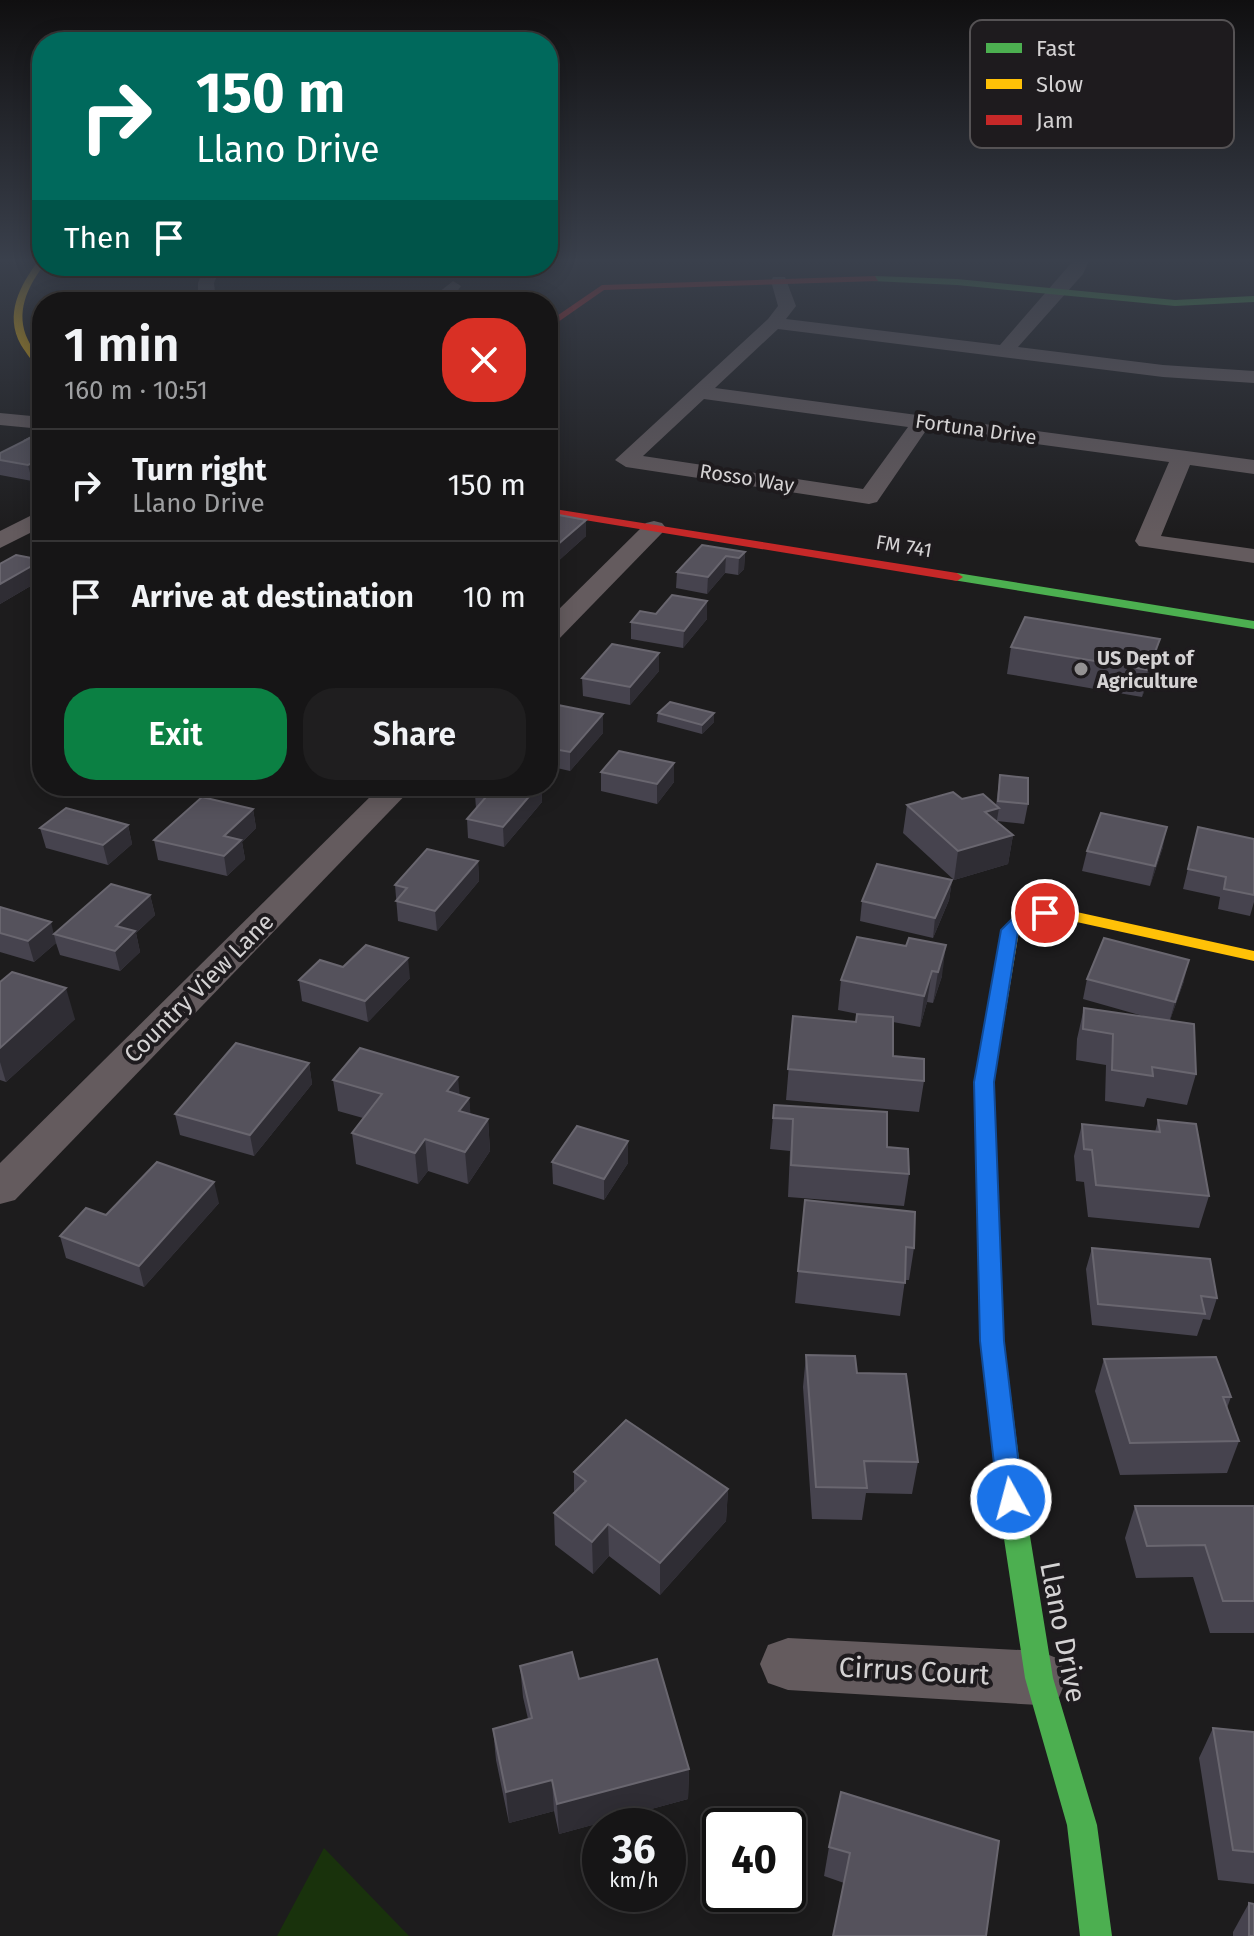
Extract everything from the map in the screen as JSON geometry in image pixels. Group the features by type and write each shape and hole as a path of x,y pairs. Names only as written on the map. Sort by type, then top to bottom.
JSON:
{"street":[{"path":"698,392 743,351"},
{"path":"999,351 1163,371 1254,377"},
{"name":"Fortuna Drive","path":"698,392 1254,467"},
{"name":"Rosso Way","path":"698,392 626,460 869,497 922,422"},
{"path":"0,419 32,422"},
{"path":"1182,457 1147,541 1254,556"},
{"name":"FM 741","path":"558,513 1254,625"},
{"path":"0,541 32,523"},
{"path":"558,625 654,528"},
{"name":"Country View Lane","path":"0,1189 389,796"},
{"name":"Llano Drive","path":"1096,1936 1082,1825 1039,1678 999,1410 985,1199 984,1082 993,1015 1010,930 1028,912 1063,914 1254,956"},
{"name":"Cirrus Court","path":"788,1664 1039,1678"}],"green space":[{"path":"324,1848 409,1936 277,1936"}],"building":[{"path":"32,438 32,463 28,465 0,460 0,453"},
{"path":"558,515 586,520 558,544"},
{"path":"702,545 745,552 739,558 726,556 708,577 677,572"},
{"path":"16,555 32,558 32,568 0,584 0,564"},
{"path":"672,595 707,601 684,631 631,622 640,611 656,614"},
{"path":"1025,617 1160,639 1148,670 1011,647"},
{"path":"612,644 659,653 630,687 582,678"},
{"path":"670,702 714,713 702,725 658,713"},
{"path":"558,705 603,714 570,752 558,750"},
{"path":"619,751 674,763 657,784 601,772"},
{"path":"1000,775 1028,778 1028,804 998,801"},
{"path":"953,792 962,799 983,794 999,808 985,812 1013,835 958,851 907,805"},
{"path":"480,796 529,796 503,827 467,819 486,797"},
{"path":"202,797 253,809 224,836 241,840 224,856 154,840"},
{"path":"66,808 128,825 103,845 40,828"},
{"path":"1101,813 1167,827 1155,866 1087,851"},
{"path":"1198,827 1254,839 1254,895 1224,889 1226,877 1188,869"},
{"path":"427,849 478,861 435,911 396,901 407,888 395,885"},
{"path":"877,864 952,880 935,918 862,901"},
{"path":"111,884 150,895 116,926 135,931 115,951 54,934"},
{"path":"0,907 51,922 28,941 0,933"},
{"path":"857,937 906,946 909,938 946,945 938,972 932,971 924,996 841,980"},
{"path":"1104,938 1189,960 1175,1002 1087,979"},
{"path":"366,945 408,958 365,1001 299,980 320,960 343,967"},
{"path":"12,972 66,988 0,1048 0,982"},
{"path":"1084,1008 1194,1024 1196,1074 1152,1067 1153,1076 1112,1070 1113,1034 1083,1029"},
{"path":"857,1014 893,1017 893,1056 924,1059 924,1081 788,1069 793,1016 856,1022"},
{"path":"236,1043 309,1063 250,1135 175,1114"},
{"path":"360,1048 458,1077 447,1091 469,1098 459,1111 488,1119 465,1152 425,1139 415,1153 352,1133 382,1094 333,1080"},
{"path":"774,1105 887,1112 887,1147 908,1149 909,1174 791,1165 793,1119 773,1118"},
{"path":"1158,1120 1196,1124 1209,1196 1096,1185 1092,1150 1084,1149 1082,1124 1160,1132"},
{"path":"577,1126 628,1141 604,1179 552,1162"},
{"path":"157,1162 214,1182 139,1266 60,1236 86,1208 106,1215"},
{"path":"805,1200 915,1212 914,1248 906,1247 905,1283 798,1271"},
{"path":"1092,1248 1210,1259 1217,1298 1201,1296 1205,1314 1098,1304"},
{"path":"806,1355 855,1356 857,1373 906,1374 918,1462 864,1461 867,1488 816,1487"},
{"path":"1216,1357 1231,1397 1223,1397 1239,1441 1130,1443 1104,1359"},
{"path":"626,1420 728,1489 660,1563 608,1524 592,1542 554,1513 586,1481 574,1472"},
{"path":"1135,1506 1254,1506 1254,1601 1223,1601 1205,1545 1147,1546"},
{"path":"572,1652 579,1679 657,1659 689,1769 557,1804 552,1780 506,1792 493,1729 532,1718 520,1666"},
{"path":"1213,1728 1254,1732 1254,1852 1233,1850"},
{"path":"841,1792 999,1841 986,1936 833,1936 850,1853 829,1847"},
{"path":"1249,1903 1254,1904 1254,1936 1249,1936"}],"traffic: fast":[{"path":"957,577 1254,625"},
{"path":"986,1147 992,1341 1011,1499 1039,1678 1082,1825 1096,1936"}],"traffic: slow":[{"path":"986,1147 984,1082 1010,930 1028,912 1063,914 1254,956"}],"traffic: jam":[{"path":"558,513 957,577"}],"place":[{"name":"US Dept of Agriculture","path":"1081,669"}],"route":[{"path":"1011,1499 992,1341 985,1199 984,1082 993,1015 1010,930 1028,912 1045,913"}]}
